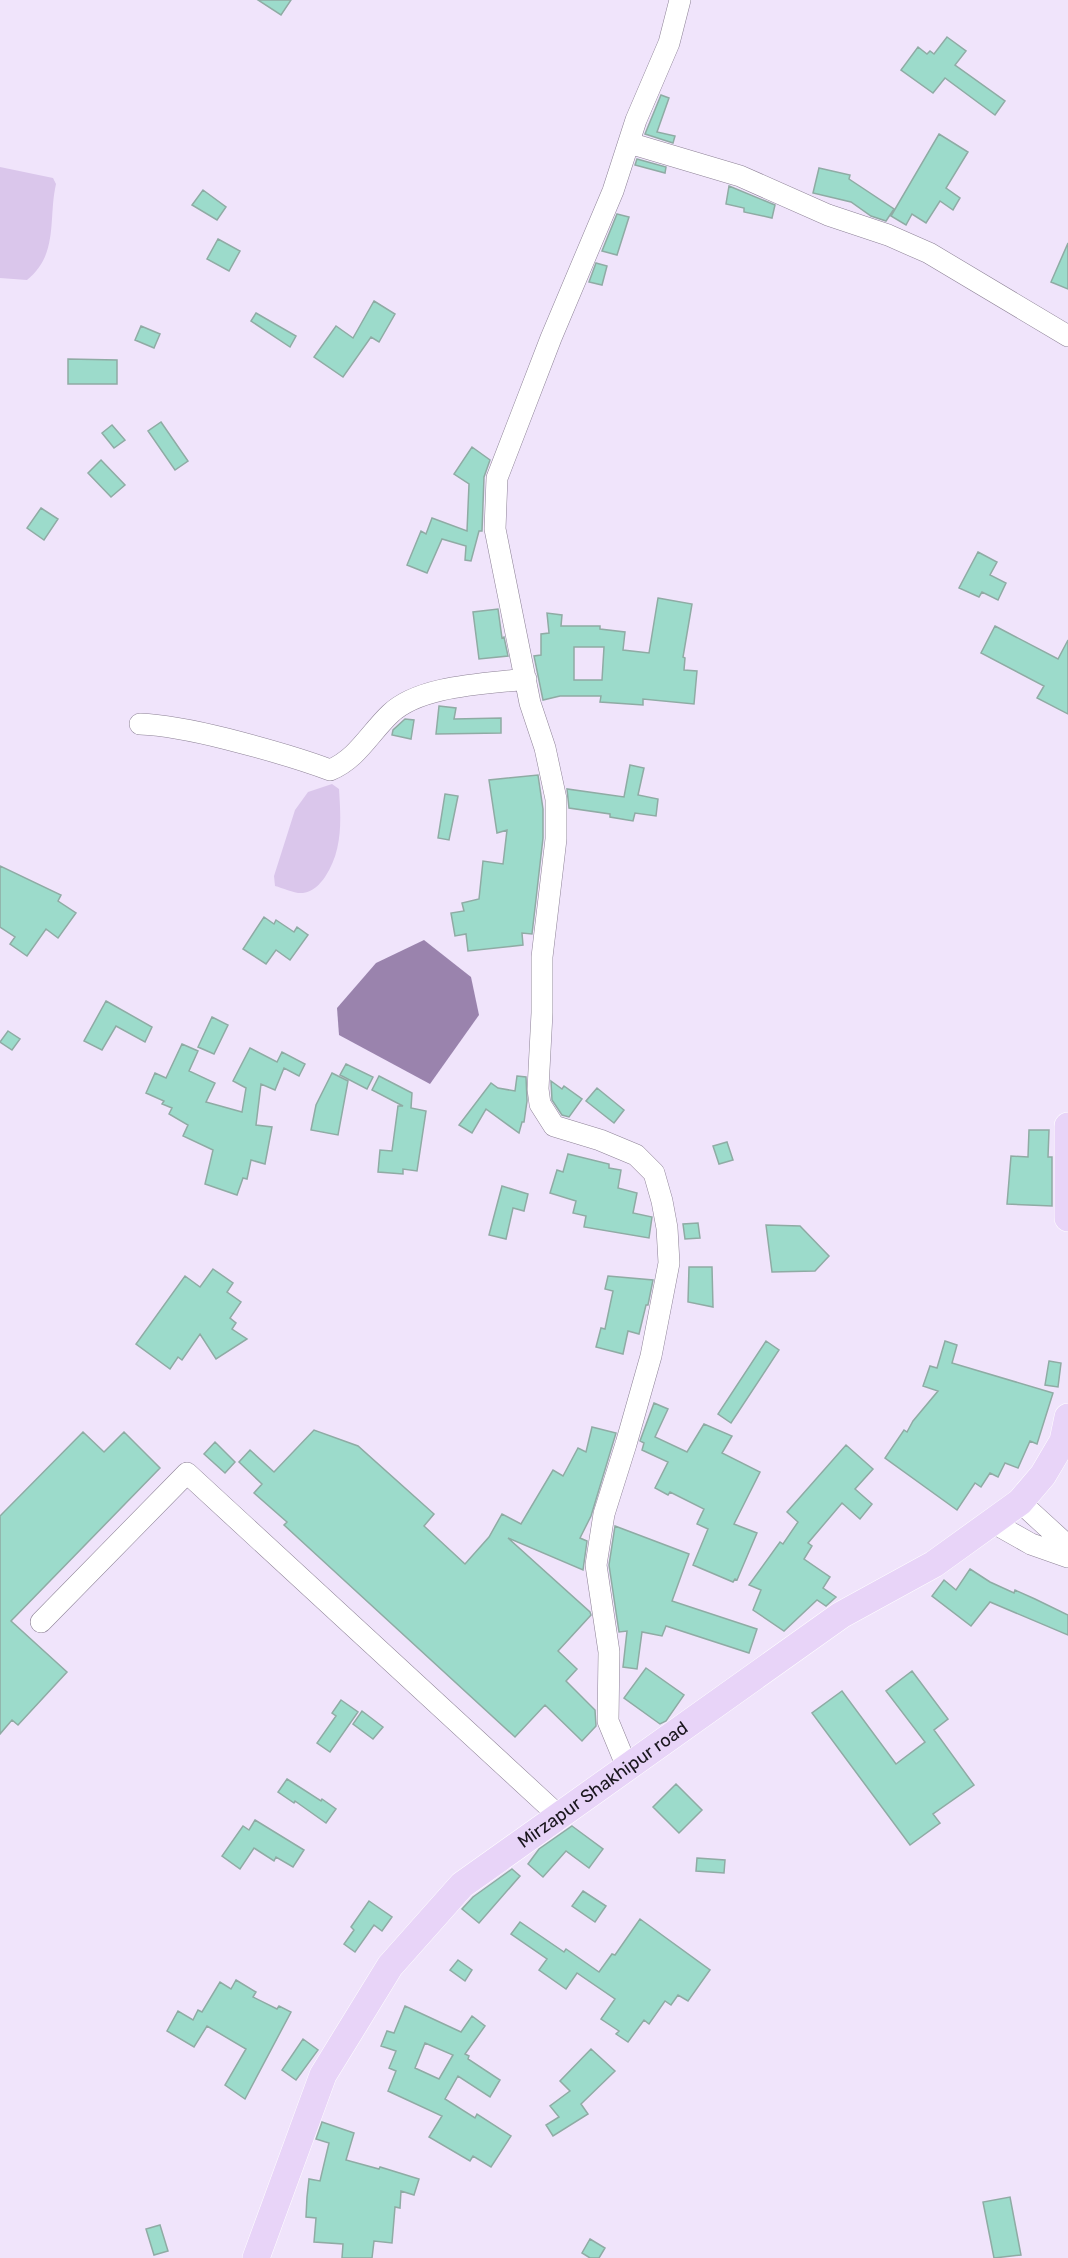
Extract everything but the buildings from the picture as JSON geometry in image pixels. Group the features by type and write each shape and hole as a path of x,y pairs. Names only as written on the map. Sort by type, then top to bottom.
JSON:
{"main road":[{"path":"1068,1126 1068,1218"},
{"name":"Mirzapur Shakhipur road","path":"256,2258 323,2075 390,1966 462,1885 841,1615 934,1564 1020,1502 1043,1475 1064,1441 1068,1417"}],"street":[{"path":"627,1767 608,1720 609,1652 596,1565 604,1514 651,1356 669,1263 667,1228 654,1173 636,1155 600,1140 554,1126 540,1104 538,1089 542,957 556,838 556,799 545,748 530,703 495,529 497,478 551,338 613,191 636,120 669,42 680,0"},
{"path":"629,143 740,176 828,215 919,248 1068,336"},
{"path":"140,724 158,724 210,735 292,756 330,770 341,765 365,745 391,713 410,701 442,689 526,679"},
{"path":"41,1622 188,1473 559,1816"},
{"path":"1020,1502 1068,1546"},
{"path":"992,1522 1031,1544 1068,1557"}],"shaded area":[{"path":"0,167 53,178 56,184 48,247 37,270 27,280 0,278"},
{"path":"332,784 339,789 340,834 331,867 318,885 307,892 296,893 275,886 274,876 295,810 308,792"},
{"path":"424,940 471,977 479,1015 430,1084 339,1035 337,1008 376,963"}]}
